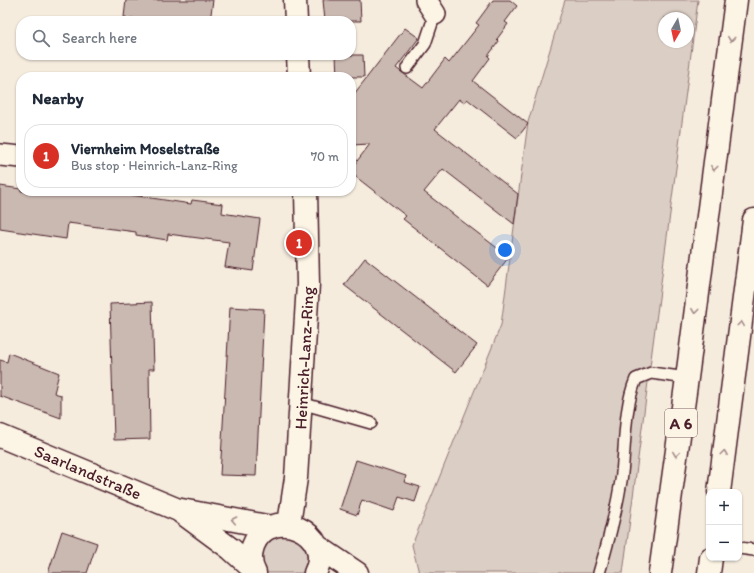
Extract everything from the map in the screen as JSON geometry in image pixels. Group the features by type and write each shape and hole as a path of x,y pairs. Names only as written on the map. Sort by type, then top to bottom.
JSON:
{"main road":[{"path":"295,0 296,16"},
{"name":"A 6","path":"660,573 736,0"},
{"path":"298,60 300,72"},
{"name":"Heinrich-Lanz-Ring","path":"280,526 296,478 308,284 302,196"},
{"path":"719,489 754,220"},
{"name":"Saarlandstraße","path":"0,436 176,509 280,526 298,527 312,538 317,546"},
{"name":"Saarlandstraße","path":"176,509 231,549 253,570"},
{"path":"253,570 251,560 254,544 259,536 265,531 280,526"},
{"path":"315,573 319,562 317,546"},
{"path":"317,546 357,573"},
{"path":"709,573 711,561"}],"street":[{"path":"0,155 16,157"}],"lane":[{"path":"407,68 425,44 430,7"},
{"path":"599,573 609,540 621,481 630,394 636,379 651,373 687,378"},
{"path":"301,402 371,423"},
{"path":"742,548 754,550"}],"shaded area":[{"path":"565,0 698,0 694,31 694,12 658,12 658,48 692,48 623,573 419,573 412,545 501,325 528,122"},
{"path":"278,536 292,537 302,544 307,554 307,564 302,573 267,573 262,562 263,552 269,543"}],"building":[{"path":"126,0 213,0 211,16 124,16"},
{"path":"323,0 360,0 361,21 356,21 356,16 325,16"},
{"path":"493,0 510,0 517,6 505,22 508,24 497,39 499,41 488,56 490,58 473,81 528,124 517,138 467,99 464,103 459,99 435,129 518,194 514,224 443,169 424,192 509,257 487,285 403,219 406,216 356,177 356,162 370,144 356,145 356,92 405,28 419,38 396,68 423,88 445,59 449,63 479,25 476,23"},
{"path":"356,55 363,55 364,77 356,77 356,72 337,72 336,60 356,60"},
{"path":"0,186 16,188 16,196 138,196 191,204 192,200 223,204 222,213 260,219 253,271 225,267 229,242 168,234 167,240 136,235 136,232 68,223 66,239 0,229"},
{"path":"365,258 477,345 456,372 344,285"},
{"path":"152,302 154,369 149,369 150,439 114,440 110,304"},
{"path":"230,307 264,309 256,476 220,475"},
{"path":"9,353 59,373 54,393 61,395 61,418 0,396 0,360 7,362"},
{"path":"356,460 406,476 404,482 420,487 415,502 399,497 394,511 362,500 357,515 340,509"},
{"path":"62,531 97,543 87,573 48,573"}],"place":[{"name":"Viernheim Moselstraße","path":"299,243"}]}
